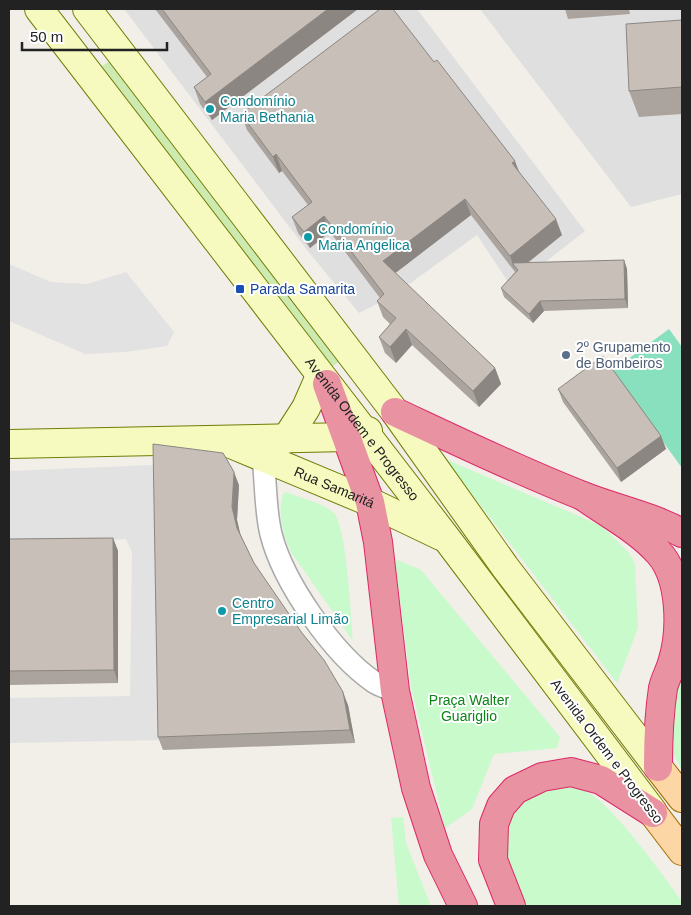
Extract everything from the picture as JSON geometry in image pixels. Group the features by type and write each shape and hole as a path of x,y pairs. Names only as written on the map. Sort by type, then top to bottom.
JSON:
{"highway":[{"path":"324,380 356,435 378,542 395,691 419,796 438,855 463,906"},
{"path":"395,412 583,496 661,522 682,533"},
{"path":"583,496 636,533 660,554 670,573 680,618 678,658 664,685 658,728 658,767"},
{"path":"511,906 493,860 494,824 501,806 515,790 542,777 571,772 601,780 653,813"}],"main road":[{"name":"Avenida Ordem e Progresso","path":"39,9 324,380"},
{"path":"87,9 395,412 504,567 682,798"},
{"path":"286,439 324,380"},
{"path":"356,435 395,412"},
{"name":"Avenida Ordem e Progresso","path":"356,435 447,539 682,851"},
{"name":"Rua Samaritá","path":"9,444 286,439 356,435"},
{"name":"Rua Samaritá","path":"220,440 370,502 447,539"}],"street":[{"path":"263,458 270,531 277,555 296,591 345,657 376,683 395,691"},
{"path":"268,506 278,485 292,470"}],"shaded area":[{"path":"124,9 417,9 585,231 512,288 477,235 394,295 359,313 307,250"},
{"path":"480,9 682,9 682,194 631,207"},
{"path":"9,264 51,282 87,284 126,272 174,332 167,346 126,352 85,354 9,321"},
{"path":"153,465 171,740 9,743 9,698 130,696 132,552 126,539 9,545 9,471"}],"green space":[{"path":"110,61 339,362 331,367 102,66"},
{"path":"669,329 682,347 682,468 612,371"},
{"path":"445,459 602,526 629,553 635,564 638,628 617,683"},
{"path":"286,492 323,506 333,512 338,520 345,552 353,641 291,552 283,531 281,516 281,501 283,494"},
{"name":"Praça Walter Guariglio","path":"395,559 421,570 560,737 557,748 494,754 472,809 445,828 411,687"},
{"path":"682,664 682,770 668,745 667,688"},
{"path":"563,784 589,793 612,813 663,875 682,901 682,906 519,906 500,842 517,795"},
{"path":"403,817 406,843 431,906 399,906 391,818"}],"building":[{"path":"162,9 328,9 205,102 194,87 211,74"},
{"path":"380,9 393,9 434,62 437,60 515,161 512,163 556,219 510,256 465,199 383,261 495,368 473,391 406,329 390,347 379,337 396,318 377,301 384,294 324,216 304,232 292,217 312,202 276,154 273,157 241,114"},
{"path":"682,20 682,87 629,91 626,24"},
{"path":"624,260 625,299 540,301 529,314 501,288 518,270 512,263"},
{"path":"603,356 661,436 617,468 558,389"},
{"name":"Centro Empresarial Limão","path":"153,444 223,453 234,472 232,507 237,528 254,563 302,633 324,660 343,692 350,730 158,737"},
{"path":"113,538 114,670 9,671 9,539"}],"place":[{"name":"Condomínio Maria Bethania","path":"210,109"},
{"name":"Condomínio Maria Angelica","path":"308,237"},
{"name":"Parada Samarita","path":"240,289"},
{"name":"2º Grupamento de Bombeiros","path":"566,355"},
{"name":"Centro Empresarial Limão","path":"222,611"}]}
